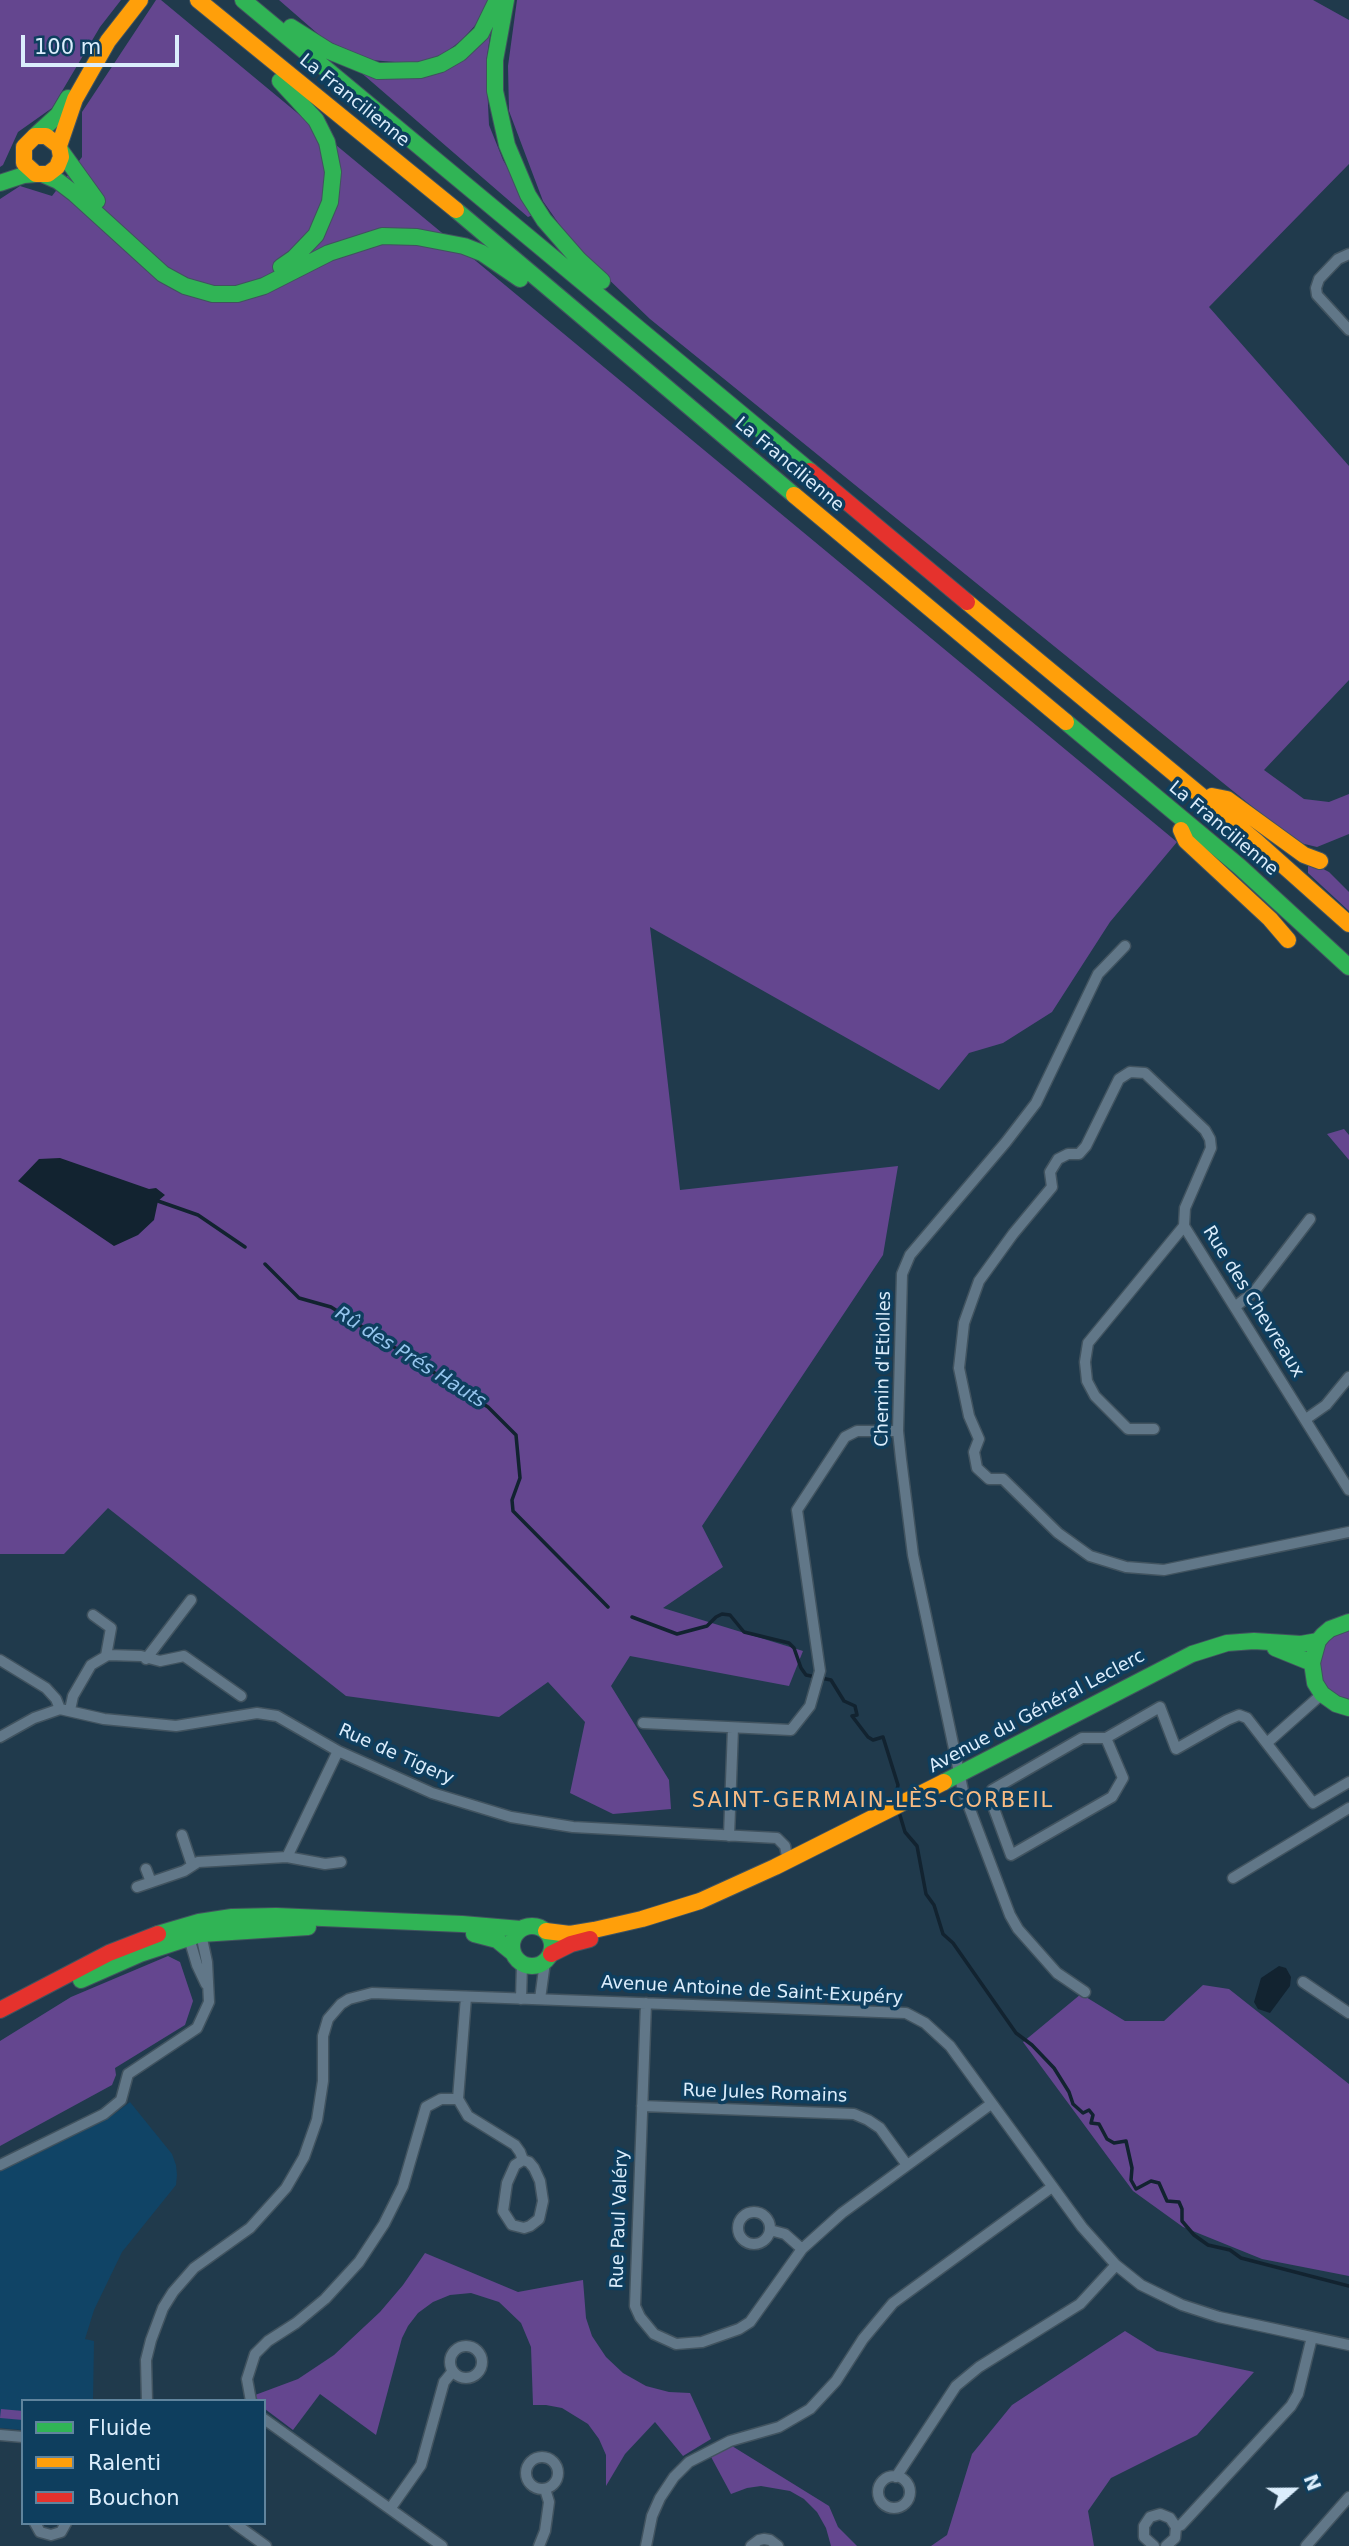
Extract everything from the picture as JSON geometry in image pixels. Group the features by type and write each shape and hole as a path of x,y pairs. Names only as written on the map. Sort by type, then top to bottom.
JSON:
{"main road":[{"path":"0,181 15,164 26,142 58,115 93,48 128,0"},
{"path":"0,181 39,174 57,167 75,99 108,41 140,0"},
{"name":"La Francilienne","path":"198,0 492,239 578,314 1240,867 1349,967"},
{"name":"La Francilienne","path":"243,0 1200,794 1349,924"},
{"path":"270,23 287,24 329,51 366,67 388,71 420,70 441,64 460,53 481,33 497,0"},
{"path":"506,0 495,70 499,120 507,145 528,195 544,220 579,260 624,300 640,329"},
{"path":"35,136 46,136 60,149 87,190 160,262 175,272 215,285 239,285 268,275 294,258 316,235 330,202 334,172 327,142 316,120 265,67 254,46"},
{"path":"22,152 27,168 58,181 75,194 163,274 203,292 237,294 250,291 347,246 382,236 398,236 432,239 473,249 507,269 556,309 578,314"},
{"path":"1200,794 1227,799 1304,855 1320,860"},
{"path":"1171,810 1186,841 1270,919 1288,940"},
{"path":"1348,1709 1322,1694 1315,1683 1311,1663 1318,1641 1330,1629 1349,1622"},
{"name":"Avenue du Général Leclerc","path":"960,1778 1192,1654 1227,1643 1254,1641 1301,1644 1318,1641"},
{"name":"Avenue du Général Leclerc","path":"0,2010 24,2000 109,1953 143,1939 193,1933 299,1927 460,1931 497,1940 517,1959 534,1967 571,1944 643,1928 699,1909 1195,1660 1228,1650 1255,1647 1280,1648 1311,1663"},
{"name":"Avenue du Général Leclerc","path":"0,2019 91,1974 232,1917 276,1916 521,1929 534,1926 546,1931 570,1934 662,1914 700,1900 899,1809"},
{"path":"517,1959 512,1942 521,1929"},
{"path":"546,1931 552,1942 548,1958"},
{"name":"Avenue du Général Leclerc","path":"26,2008 54,1988 108,1959 109,1953"}],"street":[{"path":"1349,254 1338,259 1319,279 1316,288 1317,295 1349,330"},
{"name":"Chemin d'Etiolles","path":"1085,1992 1057,1973 1018,1929 960,1778 913,1555 898,1431 902,1274 910,1255 1036,1103 1098,974 1125,946"},
{"name":"Rue des Chevreaux","path":"1349,1490 1184,1226 1185,1208 1211,1148 1210,1139 1205,1130 1145,1073 1130,1072 1119,1079 1086,1146 1079,1154 1068,1154 1058,1159 1050,1172 1052,1187 979,1281 964,1323 959,1368 969,1416 979,1439 974,1452 977,1468 989,1479 1003,1479 1058,1533 1090,1556 1126,1567 1164,1570 1349,1532"},
{"path":"1236,1306 1254,1293 1310,1219"},
{"path":"1154,1429 1128,1429 1095,1396 1087,1381 1085,1362 1088,1343 1184,1226"},
{"path":"1306,1419 1326,1405 1349,1377"},
{"path":"643,1723 791,1730 810,1706 820,1671 797,1510 845,1437 857,1432 898,1431"},
{"path":"146,1659 191,1600"},
{"path":"93,1615 111,1628 106,1656"},
{"path":"0,1737 34,1718 65,1710 91,1665 106,1656 141,1656 160,1661 184,1656 241,1696"},
{"path":"0,1660 46,1688 65,1710"},
{"path":"1268,1742 1322,1694"},
{"path":"1106,1738 1123,1777 1112,1797 1011,1855 990,1798 992,1790 1082,1738 1106,1738 1160,1707 1176,1749 1239,1715 1247,1718 1313,1804 1349,1782"},
{"name":"Rue de Tigery","path":"65,1710 104,1719 176,1726 257,1713 277,1716 338,1751 432,1793 511,1816 573,1827 777,1838 785,1846 788,1861"},
{"path":"729,1836 733,1728"},
{"path":"287,1857 338,1751"},
{"path":"1233,1878 1349,1808"},
{"path":"182,1835 192,1865"},
{"path":"137,1887 184,1871 198,1862 287,1857 325,1864 341,1862"},
{"path":"146,1869 151,1882"},
{"path":"193,1933 187,1949 202,1964"},
{"path":"0,2165 112,2108 121,2100 128,2074 197,2028 209,2002 209,1990 193,1933"},
{"path":"540,1999 548,1958"},
{"path":"517,1959 521,1999"},
{"path":"1303,1982 1349,2013"},
{"name":"Avenue Antoine de Saint-Exupéry","path":"147,2399 146,2370 151,2340 163,2308 194,2268 250,2228 286,2188 304,2157 315,2128 321,2101 323,2036 328,2019 349,1999 372,1993 906,2013 939,2034 1082,2227 1116,2265 1142,2285 1182,2305 1219,2317 1349,2345"},
{"path":"466,1997 458,2099 468,2116 515,2145 523,2160 534,2168 540,2181 543,2201 539,2219 524,2228 508,2221 503,2211 507,2183 515,2165 523,2160"},
{"name":"Rue Paul Valéry","path":"646,2003 635,2296 640,2317 654,2334 676,2344 702,2342 739,2329 757,2314 802,2249 842,2213 991,2104"},
{"path":"251,2399 247,2379 255,2354 268,2341 296,2323 325,2299 359,2262 384,2224 403,2186 426,2107 434,2101 458,2099"},
{"name":"Rue Jules Romains","path":"642,2106 854,2114 880,2128 907,2165"},
{"path":"646,2546 652,2516 660,2498 688,2462 730,2441 779,2427 810,2409 836,2381 863,2339 893,2303 1052,2187"},
{"path":"770,2230 785,2234 802,2249"},
{"path":"896,2477 903,2462 927,2432 956,2386 979,2367 1080,2304 1116,2265"},
{"path":"1176,2527 1181,2525 1291,2406 1298,2395 1312,2337"},
{"path":"390,2509 421,2465 444,2382 453,2371"},
{"path":"266,2420 442,2546"},
{"path":"0,2435 21,2437"},
{"path":"539,2546 545,2531 550,2502 545,2489"},
{"path":"1306,2546 1349,2497"},
{"path":"1154,2546 1147,2542 1144,2526 1150,2517 1166,2515 1176,2527 1175,2538 1167,2546"},
{"path":"36,2525 40,2532 51,2535 61,2532 65,2525"},
{"path":"237,2525 266,2546"},
{"path":"751,2546 764,2539 778,2546"}],"shaded area":[{"path":"0,0 121,0 100,27 52,108 18,132 0,167"},
{"path":"156,0 161,0 1177,842 1110,922 1052,1012 1003,1043 969,1053 939,1090 650,927 680,1190 898,1166 883,1255 702,1526 723,1567 663,1608 803,1651 789,1686 630,1656 611,1686 669,1780 671,1809 613,1814 570,1793 585,1722 548,1682 499,1717 346,1696 108,1508 64,1554 0,1554 0,199 20,186 52,196 82,157 82,112"},
{"path":"279,0 488,0 478,22 453,50 419,64 371,60 325,40"},
{"path":"517,0 1313,0 1349,20 1349,164 1209,307 1349,466 1349,680 1264,770 1304,799 1329,802 1349,794 1349,834 1317,847 1296,842 650,319 575,247 543,201 509,111 508,66"},
{"path":"493,16 486,63 489,125 503,160 535,214 528,217 358,70 415,76"},
{"path":"1308,861 1329,872 1349,892 1349,911 1308,873"},
{"path":"1344,1129 1349,1135 1349,1160 1327,1134"},
{"path":"60,1158 149,1189 156,1188 165,1195 158,1201 154,1220 138,1235 114,1246 18,1181 39,1159"},
{"path":"1349,1630 1349,1702 1334,1696 1324,1685 1319,1670 1323,1648 1327,1642 1333,1636"},
{"path":"168,1956 180,1962 193,2001 185,2025 115,2068 116,2075 112,2085 0,2146 0,2041 71,1997"},
{"path":"1279,1966 1286,1968 1291,1977 1290,1986 1270,2013 1258,2009 1254,2002 1261,1978"},
{"path":"1203,1985 1229,1989 1349,2084 1349,2276 1262,2259 1183,2227 1133,2191 1023,2042 1081,1994 1125,2021 1164,2021"},
{"path":"130,2102 172,2154 176,2165 176,2185 122,2252 94,2310 85,2339 94,2341 93,2399 21,2399 21,2430 0,2428 0,2162 17,2163 113,2115"},
{"path":"425,2253 518,2292 583,2280 586,2318 592,2336 606,2357 623,2373 646,2386 669,2392 690,2393 711,2439 683,2456 655,2422 625,2454 606,2486 606,2455 588,2424 562,2408 533,2405 531,2347 521,2323 499,2302 471,2293 450,2295 433,2302 418,2313 408,2326 402,2338 376,2435 320,2394 293,2430 266,2410 266,2399 244,2399 298,2379 334,2355 380,2312"},
{"path":"1125,2331 1157,2351 1254,2372 1197,2435 1111,2478 1088,2511 1094,2546 931,2546 947,2535 972,2454 1012,2405"},
{"path":"1,2409 21,2411 21,2420 0,2418"},
{"path":"732,2446 829,2506 838,2527 857,2546 831,2546 826,2528 817,2512 804,2499 790,2491 761,2486 731,2494 710,2455"}],"waterway":[{"name":"Rû des Prés Hauts","path":"158,1201 198,1215 245,1247"},
{"name":"Rû des Prés Hauts","path":"265,1264 299,1298 331,1307 488,1407 516,1435 520,1478 512,1500 513,1511 608,1607"},
{"name":"Rû des Prés Hauts","path":"632,1617 677,1634 707,1626 722,1614 730,1615 744,1632 789,1643 806,1675 831,1680 844,1701 855,1706 857,1715 852,1716 868,1737 873,1740 883,1737 898,1785 895,1801"},
{"name":"Rû des Prés Hauts","path":"899,1812 905,1832 917,1846 926,1894 934,1905 943,1934 953,1943 1016,2033 1054,2068 1073,2104 1083,2113 1089,2110 1093,2115 1091,2123 1099,2124 1107,2139 1114,2143 1126,2141 1132,2168 1131,2180 1136,2189 1151,2181 1159,2183 1167,2201 1179,2202 1182,2221 1194,2235 1208,2245 1230,2250 1241,2258 1349,2286"}],"traffic: fast":[{"path":"243,0 810,471"},
{"path":"291,27 329,51 378,71 420,70 441,64 460,53 481,33 497,0"},
{"path":"506,0 495,60 495,91 507,145 528,195 544,220 579,260 602,281"},
{"path":"280,81 316,120 327,142 333,172 330,202 316,235 294,258 281,267"},
{"path":"35,136 58,115 68,98"},
{"path":"61,151 97,201"},
{"path":"0,183 36,174"},
{"path":"42,174 58,181 75,194 163,274 185,286 213,294 237,294 264,286 329,253 382,236 417,237 464,246 482,253 520,279"},
{"path":"456,210 794,495"},
{"path":"1066,722 1240,867 1349,967"},
{"path":"1349,1622 1330,1629 1323,1635 1318,1641 1312,1663 1315,1683 1322,1694 1336,1704 1349,1708"},
{"path":"944,1782 1192,1654 1227,1643 1254,1641 1301,1644 1318,1641"},
{"path":"1275,1648 1312,1663"},
{"path":"158,1934 199,1922 232,1917 276,1916 521,1929"},
{"path":"532,1926 540,1927 546,1932 551,1938 552,1946 551,1954 546,1960 540,1965 532,1966 524,1965 518,1960 513,1954 512,1946 513,1938 518,1932 524,1927 532,1926"},
{"path":"81,1980 140,1954 201,1934 308,1927"},
{"path":"474,1934 497,1940 513,1953"}],"traffic: slow":[{"path":"59,146 46,136 35,136 24,147 24,163 36,174 48,174 57,167 61,157 59,146 75,99 108,41 140,0"},
{"path":"198,0 456,210"},
{"path":"794,495 1066,722"},
{"path":"967,602 1257,842 1349,924"},
{"path":"1212,796 1227,799 1304,855 1320,861"},
{"path":"1181,830 1186,841 1270,919 1288,940"},
{"path":"546,1931 570,1934 594,1930 700,1901 775,1867 944,1782"}],"traffic: jam":[{"path":"810,471 967,602"},
{"path":"0,2010 109,1953 158,1934"},
{"path":"551,1954 571,1944 590,1939"}],"district":[{"name":"SAINT-GERMAIN-LÈS-CORBEIL","path":"873,1802"}]}
